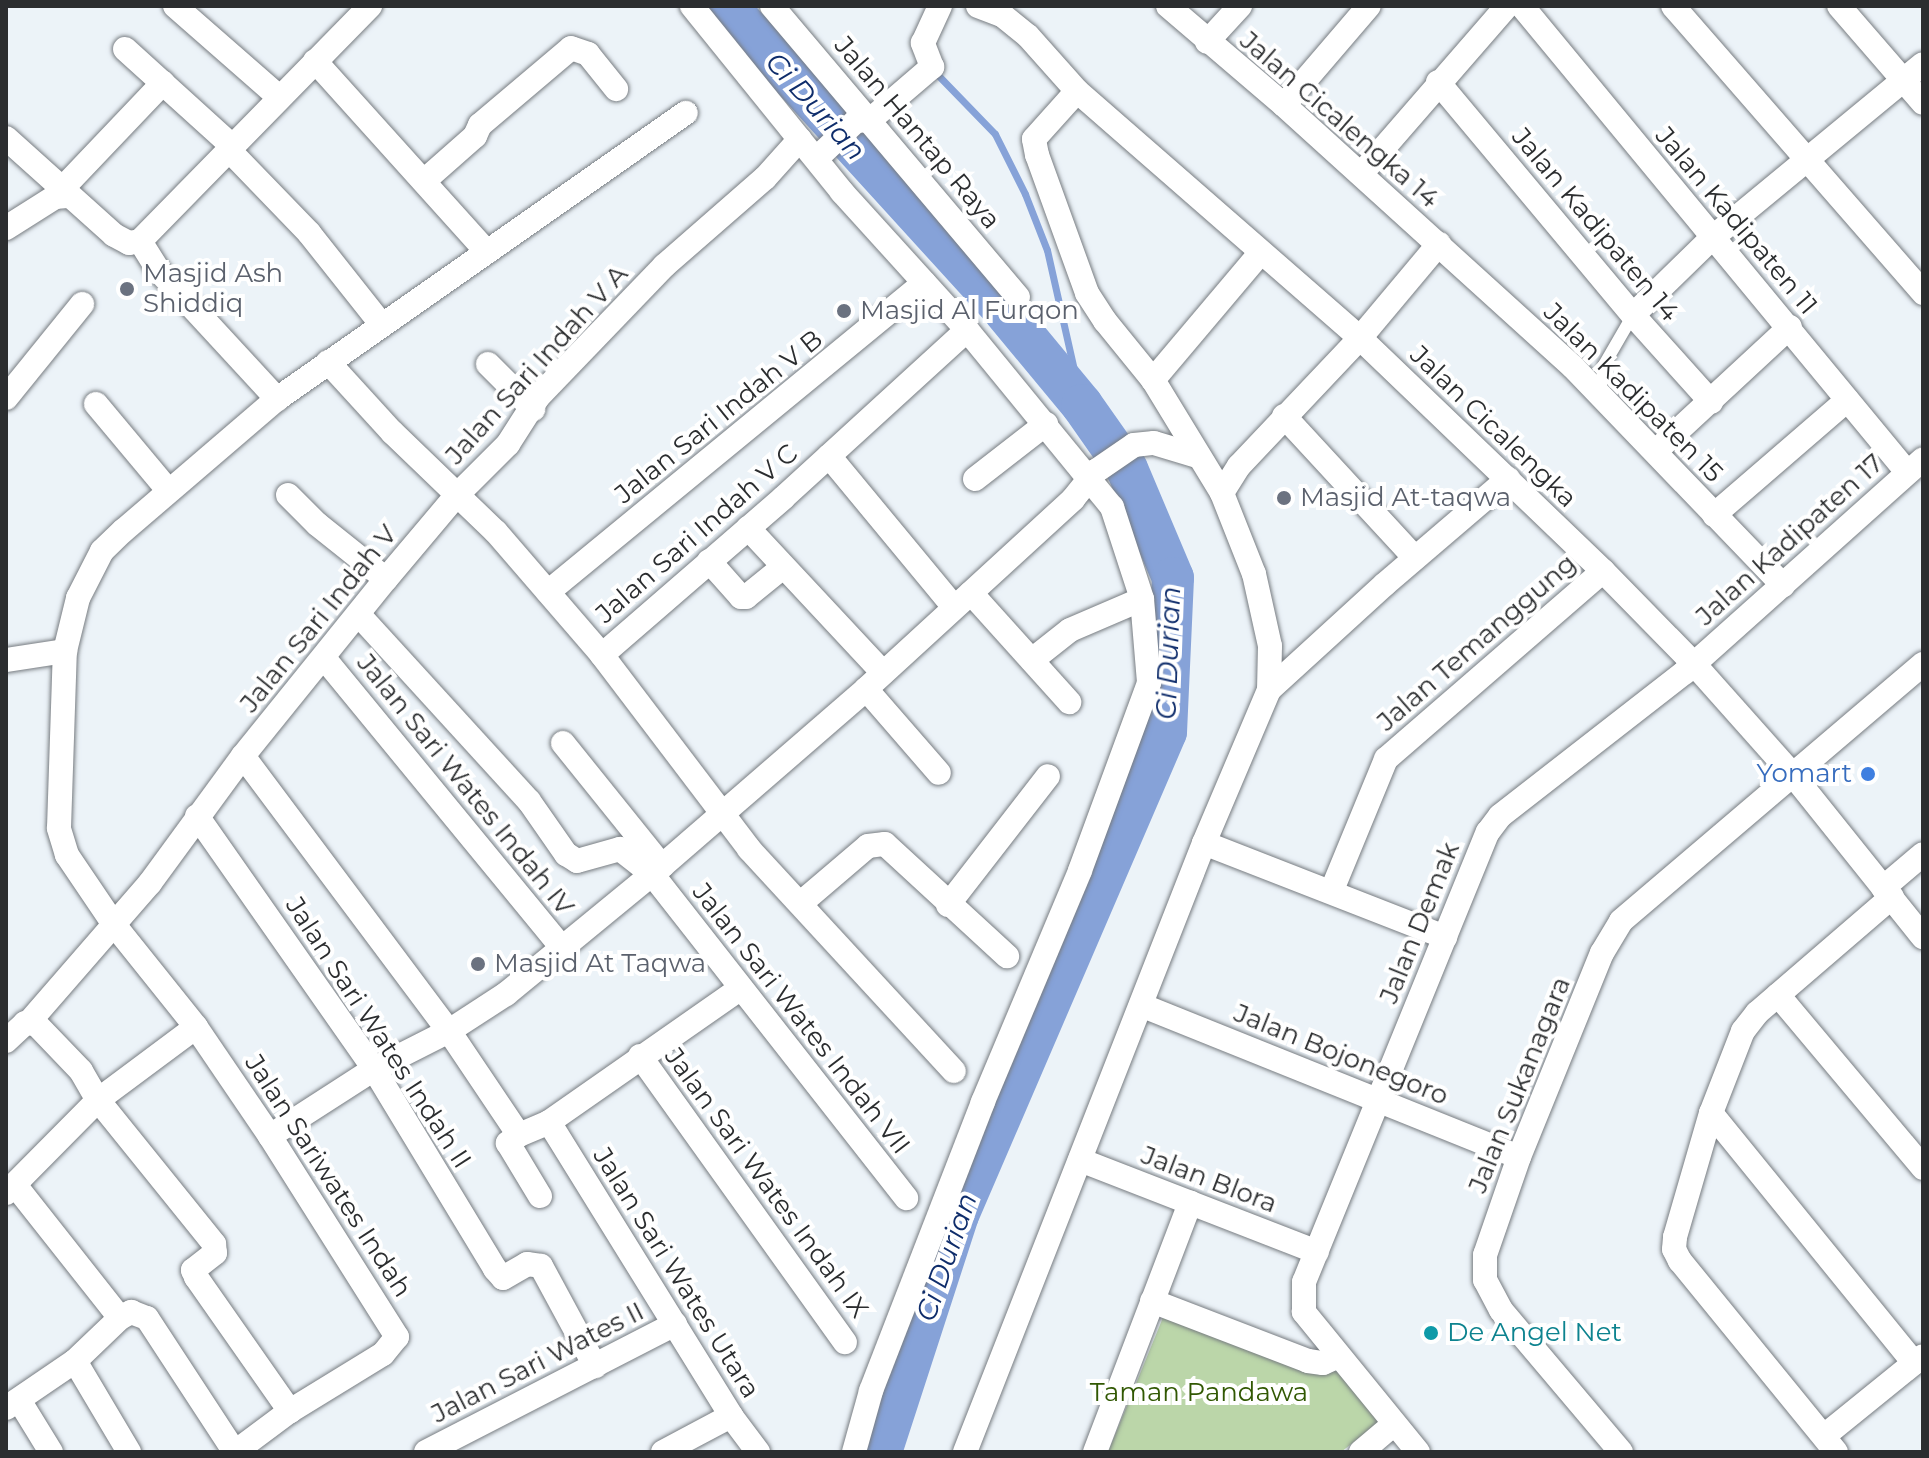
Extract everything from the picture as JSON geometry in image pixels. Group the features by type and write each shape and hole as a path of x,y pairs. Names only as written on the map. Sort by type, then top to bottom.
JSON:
{"street":[{"path":"175,6 279,97"},
{"path":"6,138 114,235 129,243 140,241 370,6"},
{"path":"692,6 800,139 821,154 842,192 1092,474 1112,507 1142,599 1149,683 1080,871 983,1102 871,1391 854,1452"},
{"name":"Jalan Hantap Raya","path":"772,6 863,120 1018,297"},
{"path":"821,154 924,75 923,43 940,6"},
{"name":"Jalan Cicalengka 14","path":"1168,6 1439,244"},
{"path":"1207,42 1240,6"},
{"path":"1284,105 1369,6"},
{"path":"1361,174 1507,6"},
{"name":"Jalan Kadipaten 11","path":"1522,6 1712,238 1790,327 1847,400 1915,465"},
{"path":"1673,6 1923,293"},
{"path":"1839,6 1901,82 1923,103"},
{"name":"Jalan Cicalengka","path":"984,7 1002,15 1028,36 1077,91 1360,338 1603,571 1694,664 1793,775 1923,937"},
{"path":"424,181 475,136 480,125 571,48 588,54 616,89"},
{"path":"125,49 230,147 309,233 381,324"},
{"path":"315,61 487,252"},
{"path":"1633,315 1712,238 1923,64"},
{"name":"Jalan Kadipaten 14","path":"1438,82 1633,315 1711,402"},
{"path":"6,228 64,193 163,83"},
{"path":"965,1452 1204,843 1269,690 1270,646 1254,574 1222,493 1153,380 1105,321 1087,293 1037,155 1034,139 1077,91"},
{"name":"Jalan Sariwates Indah","path":"230,1450 239,1449 290,1411 383,1354 397,1337 270,1136 196,1027 115,926 62,842 65,651 78,598 102,551 168,490 277,399 686,113"},
{"name":"Jalan Sari Indah V A","path":"456,496 508,444 538,397 664,266 765,178 800,139"},
{"path":"140,241 158,270 277,399"},
{"path":"1222,493 1239,466 1360,338 1439,244"},
{"name":"Jalan Kadipaten 15","path":"1439,244 1600,393 1783,585"},
{"path":"1153,380 1261,252"},
{"name":"Jalan Sari Indah V B","path":"548,592 924,283"},
{"path":"6,398 82,304"},
{"path":"1657,450 1790,327"},
{"name":"Jalan Sari Indah V C","path":"602,655 967,330"},
{"path":"328,362 456,496 496,532 659,726 720,814 954,1071"},
{"path":"488,364 533,409"},
{"path":"1714,515 1847,400"},
{"path":"96,404 168,490"},
{"path":"1284,416 1415,558"},
{"path":"975,479 1046,424"},
{"path":"270,1136 374,1069 449,1031 506,994 657,870 874,681 1073,499 1092,474 1144,444 1197,456"},
{"path":"829,456 962,600 1032,660 1069,702"},
{"name":"Jalan Kadipaten 17","path":"1694,664 1915,465"},
{"path":"1269,690 1508,479"},
{"path":"288,495 317,524 386,579"},
{"name":"Jalan Sari Indah V","path":"6,1041 30,1021 115,926 243,756 456,496"},
{"path":"748,528 874,681 939,773"},
{"path":"709,561 741,597 746,597 783,567"},
{"name":"Jalan Temanggung","path":"1332,890 1386,759 1603,571"},
{"path":"1032,660 1070,630 1142,599"},
{"path":"359,615 529,801 566,854 577,861 620,849 657,870"},
{"path":"6,660 65,651"},
{"name":"Jalan Sari Wates Indah IV","path":"324,658 561,947"},
{"name":"Jalan Demak","path":"1339,1356 1304,1312 1304,1282 1493,821 1694,664"},
{"name":"Jalan Sukanagara","path":"1617,1451 1501,1310 1485,1280 1485,1255 1519,1157 1602,953 1621,921 1923,664"},
{"path":"563,743 657,870"},
{"path":"243,756 449,1031 519,1135"},
{"path":"948,905 1048,776"},
{"name":"Jalan Sari Wates Indah II","path":"197,816 374,1069 495,1269 503,1278 510,1277 527,1264 541,1266 595,1366"},
{"path":"801,903 868,846 879,843 891,848 948,905 1007,956"},
{"path":"1204,843 1332,890 1445,937"},
{"path":"1711,1113 1919,1360 1830,1444 1680,1261 1674,1249 1711,1113 1743,1031 1757,1013 1887,892 1923,854"},
{"name":"Jalan Sari Wates Indah VII","path":"657,870 740,989 906,1198"},
{"path":"540,1196 508,1143 549,1122 740,989"},
{"path":"1778,995 1923,1168"},
{"name":"Jalan Bojonegoro","path":"1141,1005 1519,1157"},
{"path":"30,1021 81,1071 98,1100 214,1244 215,1253 193,1270 290,1411"},
{"path":"120,1318 11,1189 98,1100 196,1027"},
{"name":"Jalan Sari Wates Indah IX","path":"640,1056 845,1342"},
{"name":"Jalan Sari Wates Utara","path":"549,1122 731,1416 758,1452"},
{"name":"Jalan Blora","path":"1080,1160 1317,1252"},
{"path":"1095,1452 1190,1203"},
{"path":"1152,1301 1308,1361 1323,1363 1339,1356 1418,1452"},
{"path":"51,1452 13,1404 75,1361 120,1318 131,1312 147,1318 230,1450"},
{"name":"Jalan Sari Wates II","path":"426,1452 675,1324"},
{"path":"75,1361 129,1452"},
{"path":"663,1452 731,1416"},
{"path":"1361,1452 1394,1424"}],"lane":[{"path":"1600,393 1604,365 1633,315"}],"green space":[{"name":"Taman Pandawa","path":"1164,1315 1314,1374 1336,1369 1381,1421 1341,1452 1108,1452"}],"waterway":[{"name":"Ci Durian","path":"727,6 1005,312 1082,405 1127,469 1173,578 1166,732 958,1215 881,1452"},
{"path":"933,70 995,134 1025,194 1047,250 1082,405"}],"place":[{"name":"Masjid Ash Shiddiq","path":"127,289"},
{"name":"Masjid Al Furqon","path":"844,311"},
{"name":"Masjid At-taqwa","path":"1284,498"},
{"name":"Yomart","path":"1868,774"},
{"name":"Masjid At Taqwa","path":"478,964"},
{"name":"De Angel Net","path":"1431,1333"}]}
